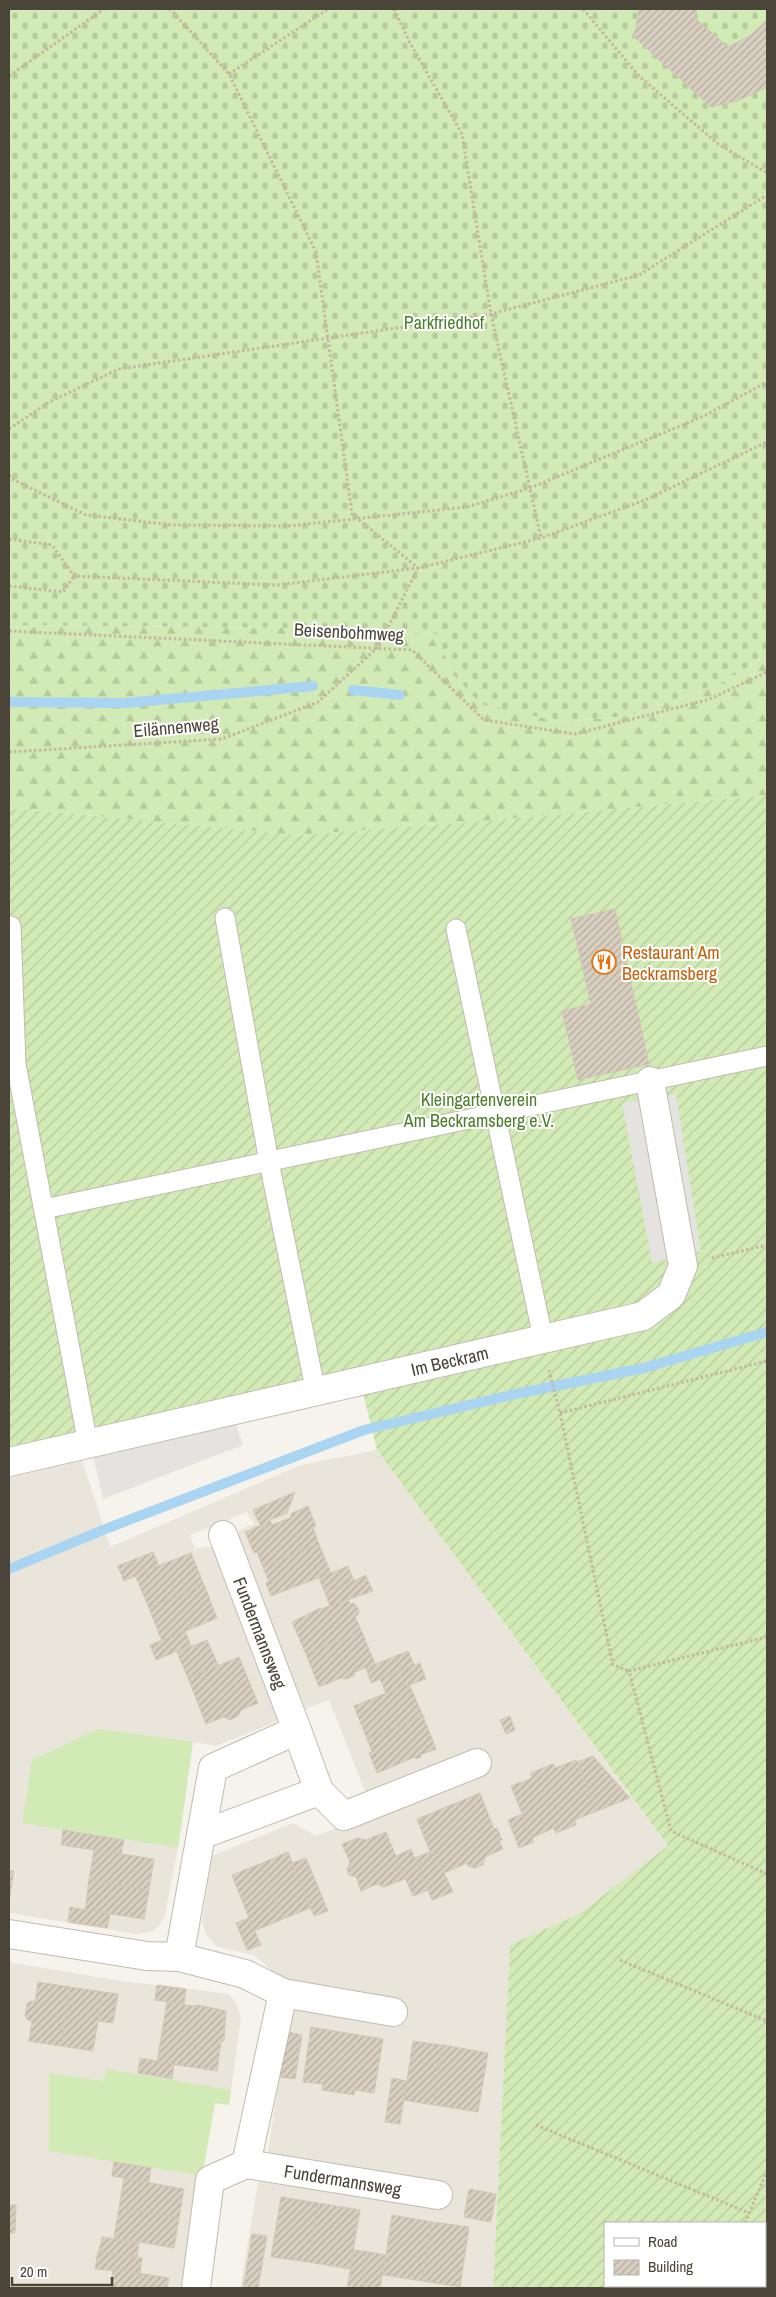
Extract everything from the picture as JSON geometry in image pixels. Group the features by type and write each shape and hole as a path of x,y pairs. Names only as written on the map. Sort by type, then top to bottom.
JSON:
{"street":[{"path":"650,1081 683,1266"},
{"name":"Im Beckram","path":"9,1462 316,1393 643,1316 671,1295 683,1266"},
{"name":"Fundermannsweg","path":"223,1536 319,1791 344,1816 477,1763"},
{"path":"179,1957 213,1768 297,1730"},
{"path":"201,1835 319,1791"},
{"path":"9,1934 147,1956 179,1957 245,1974 283,1993 393,2012"},
{"path":"196,2288 210,2180 246,2164 283,1993"},
{"name":"Fundermannsweg","path":"246,2164 438,2195"}],"lane":[{"path":"225,918 269,1162 316,1393"},
{"path":"9,926 11,926 16,1064 88,1444"},
{"path":"456,929 544,1338"},
{"path":"44,1209 767,1056"}],"path":[{"path":"9,76 104,9"},
{"path":"170,9 229,74 316,252 326,338 352,514 418,568"},
{"path":"229,74 328,9"},
{"path":"394,9 410,43 462,134 491,314 541,538"},
{"path":"583,9 639,76 718,144 767,173"},
{"path":"9,429 49,402 119,369 491,314 640,275 767,195"},
{"path":"9,475 12,479 86,515 173,525 288,526 359,520 467,507 530,488 704,416 767,382"},
{"path":"74,576 277,585 418,568 541,538 645,500 767,442"},
{"path":"9,539 52,545 74,576"},
{"path":"378,647 418,568"},
{"path":"9,586 63,592 74,576"},
{"name":"Beisenbohmweg","path":"9,631 412,650 484,720 574,734 710,699 767,672"},
{"name":"Eilännenweg","path":"9,752 222,739 318,702 378,647"},
{"path":"683,1266 767,1245"},
{"path":"560,1413 767,1361"},
{"path":"549,1370 560,1413 613,1665 629,1671 767,1637"},
{"path":"629,1671 671,1831 767,1874"},
{"path":"620,1960 767,2021"},
{"path":"536,2125 749,2213"},
{"path":"745,2222 767,2171"}],"shaded area":[{"path":"676,1094 701,1251 652,1263 622,1103"},
{"path":"234,1419 243,1445 103,1499 93,1455"},
{"path":"377,1450 668,1847 579,1914 510,1945 493,2288 240,2288 259,2177 267,2158 290,2006 401,2020 404,2002 282,1984 271,1970 255,1956 216,1946 206,1934 202,1922 212,1856 293,1823 316,1836 489,1768 480,1749 367,1796 329,1700 300,1711 237,1533 243,1528 254,1524 247,1512 190,1535 195,1549 214,1547 281,1720 216,1746 193,1742 178,1848 165,1915 160,1924 154,1931 137,1934 9,1913 9,1477 82,1460 110,1547 301,1465"},
{"path":"9,1962 114,1980 222,1993 229,1995 235,2001 241,2018 229,2105 215,2103 183,2288 9,2288"}],"green space":[{"name":"Parkfriedhof","path":"9,9 767,9 767,656 721,683 627,716 562,722 481,704 451,672 437,634 302,628 9,625"},
{"path":"9,625 302,628 438,634 451,672 562,722 627,716 721,683 767,656 767,795 496,820 296,835 9,808"},
{"name":"Kleingartenverein Am Beckramsberg e.V.","path":"767,795 767,2288 493,2288 510,1945 579,1914 668,1846 377,1450 358,1372 9,1449 9,808 296,835 496,820"},
{"path":"98,1729 193,1742 178,1848 22,1823 32,1760"},
{"path":"106,2069 231,2090 229,2105 215,2103 202,2176 49,2151 49,2073 104,2081"}],"building":[{"path":"639,9 697,9 694,17 728,47 751,35 767,20 767,87 737,101 711,107 634,37"},
{"name":"Restaurant Am Beckramsberg","path":"615,909 649,1064 578,1080 562,1011 591,1004 571,919"},
{"path":"295,1492 287,1513 270,1520 272,1525 262,1529 253,1510"},
{"path":"308,1506 316,1526 313,1528 319,1544 263,1567 257,1552 254,1553 245,1532 261,1525 262,1529 290,1518 292,1513"},
{"path":"319,1544 331,1573 271,1596 266,1583 269,1582 263,1567"},
{"path":"153,1552 159,1566 124,1581 118,1566"},
{"path":"191,1553 204,1585 149,1608 135,1575"},
{"path":"348,1566 354,1581 325,1593 319,1578"},
{"path":"366,1576 373,1591 330,1606 325,1593"},
{"path":"204,1585 217,1618 162,1641 149,1608"},
{"path":"348,1599 350,1604 356,1605 359,1611 355,1617 362,1632 306,1654 292,1622 320,1608 322,1609"},
{"path":"185,1631 191,1645 156,1660 150,1645"},
{"path":"362,1632 375,1664 355,1672 354,1676 346,1679 341,1678 319,1687 306,1654"},
{"path":"207,1640 218,1665 188,1678 177,1652"},
{"path":"408,1651 414,1665 371,1683 366,1668"},
{"path":"239,1657 258,1703 241,1710 238,1716 230,1720 224,1717 206,1724 188,1678"},
{"path":"420,1663 426,1679 386,1693 380,1679"},
{"path":"409,1684 423,1716 367,1739 354,1706"},
{"path":"423,1716 436,1749 420,1755 421,1757 416,1759 415,1757 377,1773 369,1753 372,1751 367,1739"},
{"path":"510,1716 515,1730 506,1734 500,1720"},
{"path":"593,1756 630,1798 597,1811 577,1762"},
{"path":"576,1760 597,1811 575,1820 576,1825 556,1833 554,1828 532,1838 511,1786 532,1778 530,1773 553,1764 555,1768"},
{"path":"480,1793 494,1829 497,1828 502,1840 499,1841 503,1849 485,1857 483,1865 475,1868 468,1866 467,1863 444,1873 435,1853 431,1854 417,1819"},
{"path":"522,1814 534,1842 519,1848 508,1820"},
{"path":"63,1830 124,1840 121,1854 61,1845"},
{"path":"386,1832 405,1879 384,1887 377,1884 361,1891 356,1877 349,1875 347,1869 350,1862 342,1844 358,1838 365,1840"},
{"path":"411,1849 428,1890 413,1896 396,1856"},
{"path":"94,1850 154,1859 149,1890 89,1880"},
{"path":"288,1852 310,1908 283,1919 260,1864"},
{"path":"430,1852 431,1854 435,1853 453,1892 432,1900 415,1858"},
{"path":"306,1858 328,1911 314,1916 292,1863"},
{"path":"260,1864 283,1919 254,1931 232,1875"},
{"path":"9,1871 14,1871 9,1901"},
{"path":"89,1880 149,1890 144,1919 85,1910"},
{"path":"70,1907 110,1914 107,1928 68,1922"},
{"path":"249,1918 261,1945 247,1950 236,1923"},
{"path":"38,1982 70,1987 61,2046 29,2041 32,2021 28,2020 25,2016 27,2004 31,2001 35,2002"},
{"path":"157,1985 186,1989 184,2004 155,2000"},
{"path":"70,1987 103,1992 93,2051 61,2046"},
{"path":"103,1992 118,1994 113,2023 98,2021"},
{"path":"167,2002 198,2005 226,2011 224,2041 221,2041 217,2071 157,2062"},
{"path":"311,2027 383,2039 374,2093 355,2090 354,2095 322,2090 323,2084 303,2082"},
{"path":"288,2032 302,2035 295,2079 280,2077"},
{"path":"413,2041 443,2045 433,2105 404,2100"},
{"path":"443,2045 488,2053 478,2112 433,2105"},
{"path":"140,2058 174,2064 172,2079 138,2073"},
{"path":"392,2078 407,2081 400,2124 385,2122"},
{"path":"114,2162 151,2168 149,2182 112,2176"},
{"path":"124,2178 184,2189 179,2218 119,2208"},
{"path":"469,2189 496,2194 491,2222 464,2217"},
{"path":"281,2197 318,2203 308,2262 271,2257"},
{"path":"318,2203 360,2210 350,2269 308,2262"},
{"path":"9,2205 16,2205 15,2233 9,2233"},
{"path":"119,2208 179,2218 174,2248 114,2238"},
{"path":"392,2215 432,2222 422,2281 383,2275"},
{"path":"432,2222 469,2227 460,2287 422,2281"},
{"path":"252,2234 267,2236 258,2288 243,2288"},
{"path":"102,2237 139,2243 137,2257 99,2251"},
{"path":"354,2250 369,2252 363,2288 347,2288"},
{"path":"98,2251 142,2258 140,2273 95,2269"},
{"path":"369,2252 386,2255 380,2288 363,2288"},
{"path":"113,2269 169,2278 167,2288 111,2288"}],"waterway":[{"path":"9,702 125,703 313,686"},
{"path":"353,690 400,695"},
{"path":"9,1569 108,1528 364,1430 516,1394 644,1368 767,1332"}],"place":[{"name":"Restaurant Am Beckramsberg","path":"604,962"}]}
